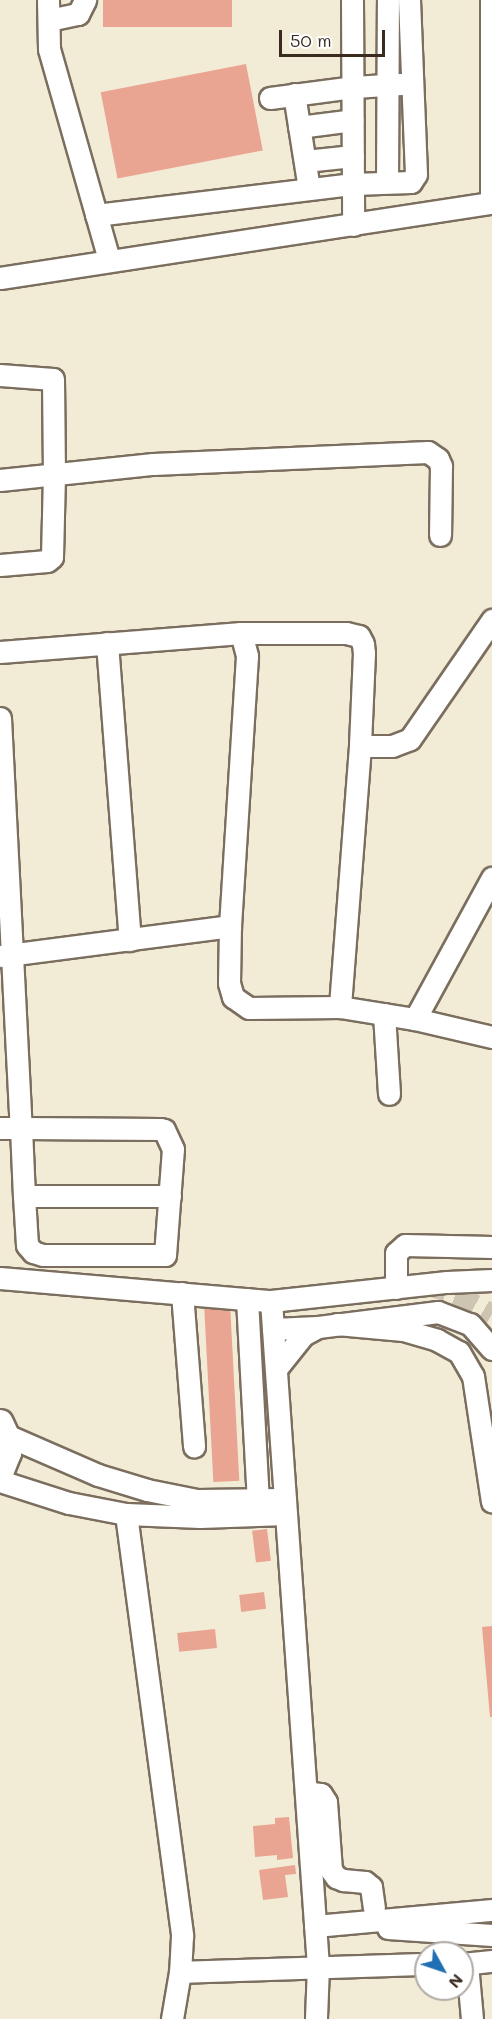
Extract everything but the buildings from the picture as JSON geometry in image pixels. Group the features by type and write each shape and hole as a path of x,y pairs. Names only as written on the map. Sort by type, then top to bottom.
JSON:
{"main road":[{"path":"0,1473 8,1453 3,1429"}],"street":[{"path":"85,0 78,14 49,10 49,49 109,261"},
{"path":"352,0 353,225"},
{"path":"387,182 388,0"},
{"path":"96,215 353,183 411,182 416,174 409,0"},
{"path":"0,278 492,203 491,0"},
{"path":"270,98 354,87 412,84"},
{"path":"294,94 309,189"},
{"path":"299,127 353,120"},
{"path":"305,161 353,156"},
{"path":"0,375 53,379 54,475 52,557 47,561 0,566"},
{"path":"0,480 153,464 428,452 438,459 441,466 440,535"},
{"path":"360,746 392,746 410,739 492,620"},
{"path":"241,633 247,656 230,926 229,983 232,997 249,1008 340,1007 415,1019 492,1037"},
{"path":"0,652 241,633 346,633 358,636 364,653 360,746 340,1007"},
{"path":"107,643 130,939"},
{"path":"0,718 10,1128 24,1196 27,1245 33,1252 43,1255 165,1254 173,1149 167,1135 160,1129 10,1128"},
{"path":"415,1019 492,878"},
{"path":"6,956 230,926"},
{"path":"384,1014 389,1094"},
{"path":"24,1196 170,1196"},
{"path":"396,1288 396,1253 405,1245 492,1247"},
{"path":"43,1255 44,1281"},
{"path":"0,1278 271,1301 426,1284 447,1286 492,1280"},
{"path":"182,1293 194,1446"},
{"path":"247,1299 258,1499"},
{"path":"271,1301 318,1966 316,2019"},
{"path":"273,1329 438,1312 460,1319 478,1332 492,1349"},
{"path":"276,1369 303,1335 328,1325 403,1330 437,1340 459,1352 473,1376 492,1502"},
{"path":"3,1429 98,1475 147,1490 197,1500 258,1499 285,1506"},
{"path":"0,1481 69,1503 126,1514 200,1517 285,1506"},
{"path":"126,1514 182,1936 180,1972 172,2019"},
{"path":"306,1792 321,1794 326,1802 331,1870 344,1880 365,1882 371,1887 374,1914 393,1930 492,1935"},
{"path":"315,1926 374,1914 492,1910"},
{"path":"474,1963 492,1961"},
{"path":"180,1972 414,1964"},
{"path":"470,2001 472,2019"}],"tunnel":[{"path":"426,1284 457,1294 492,1314"}]}
